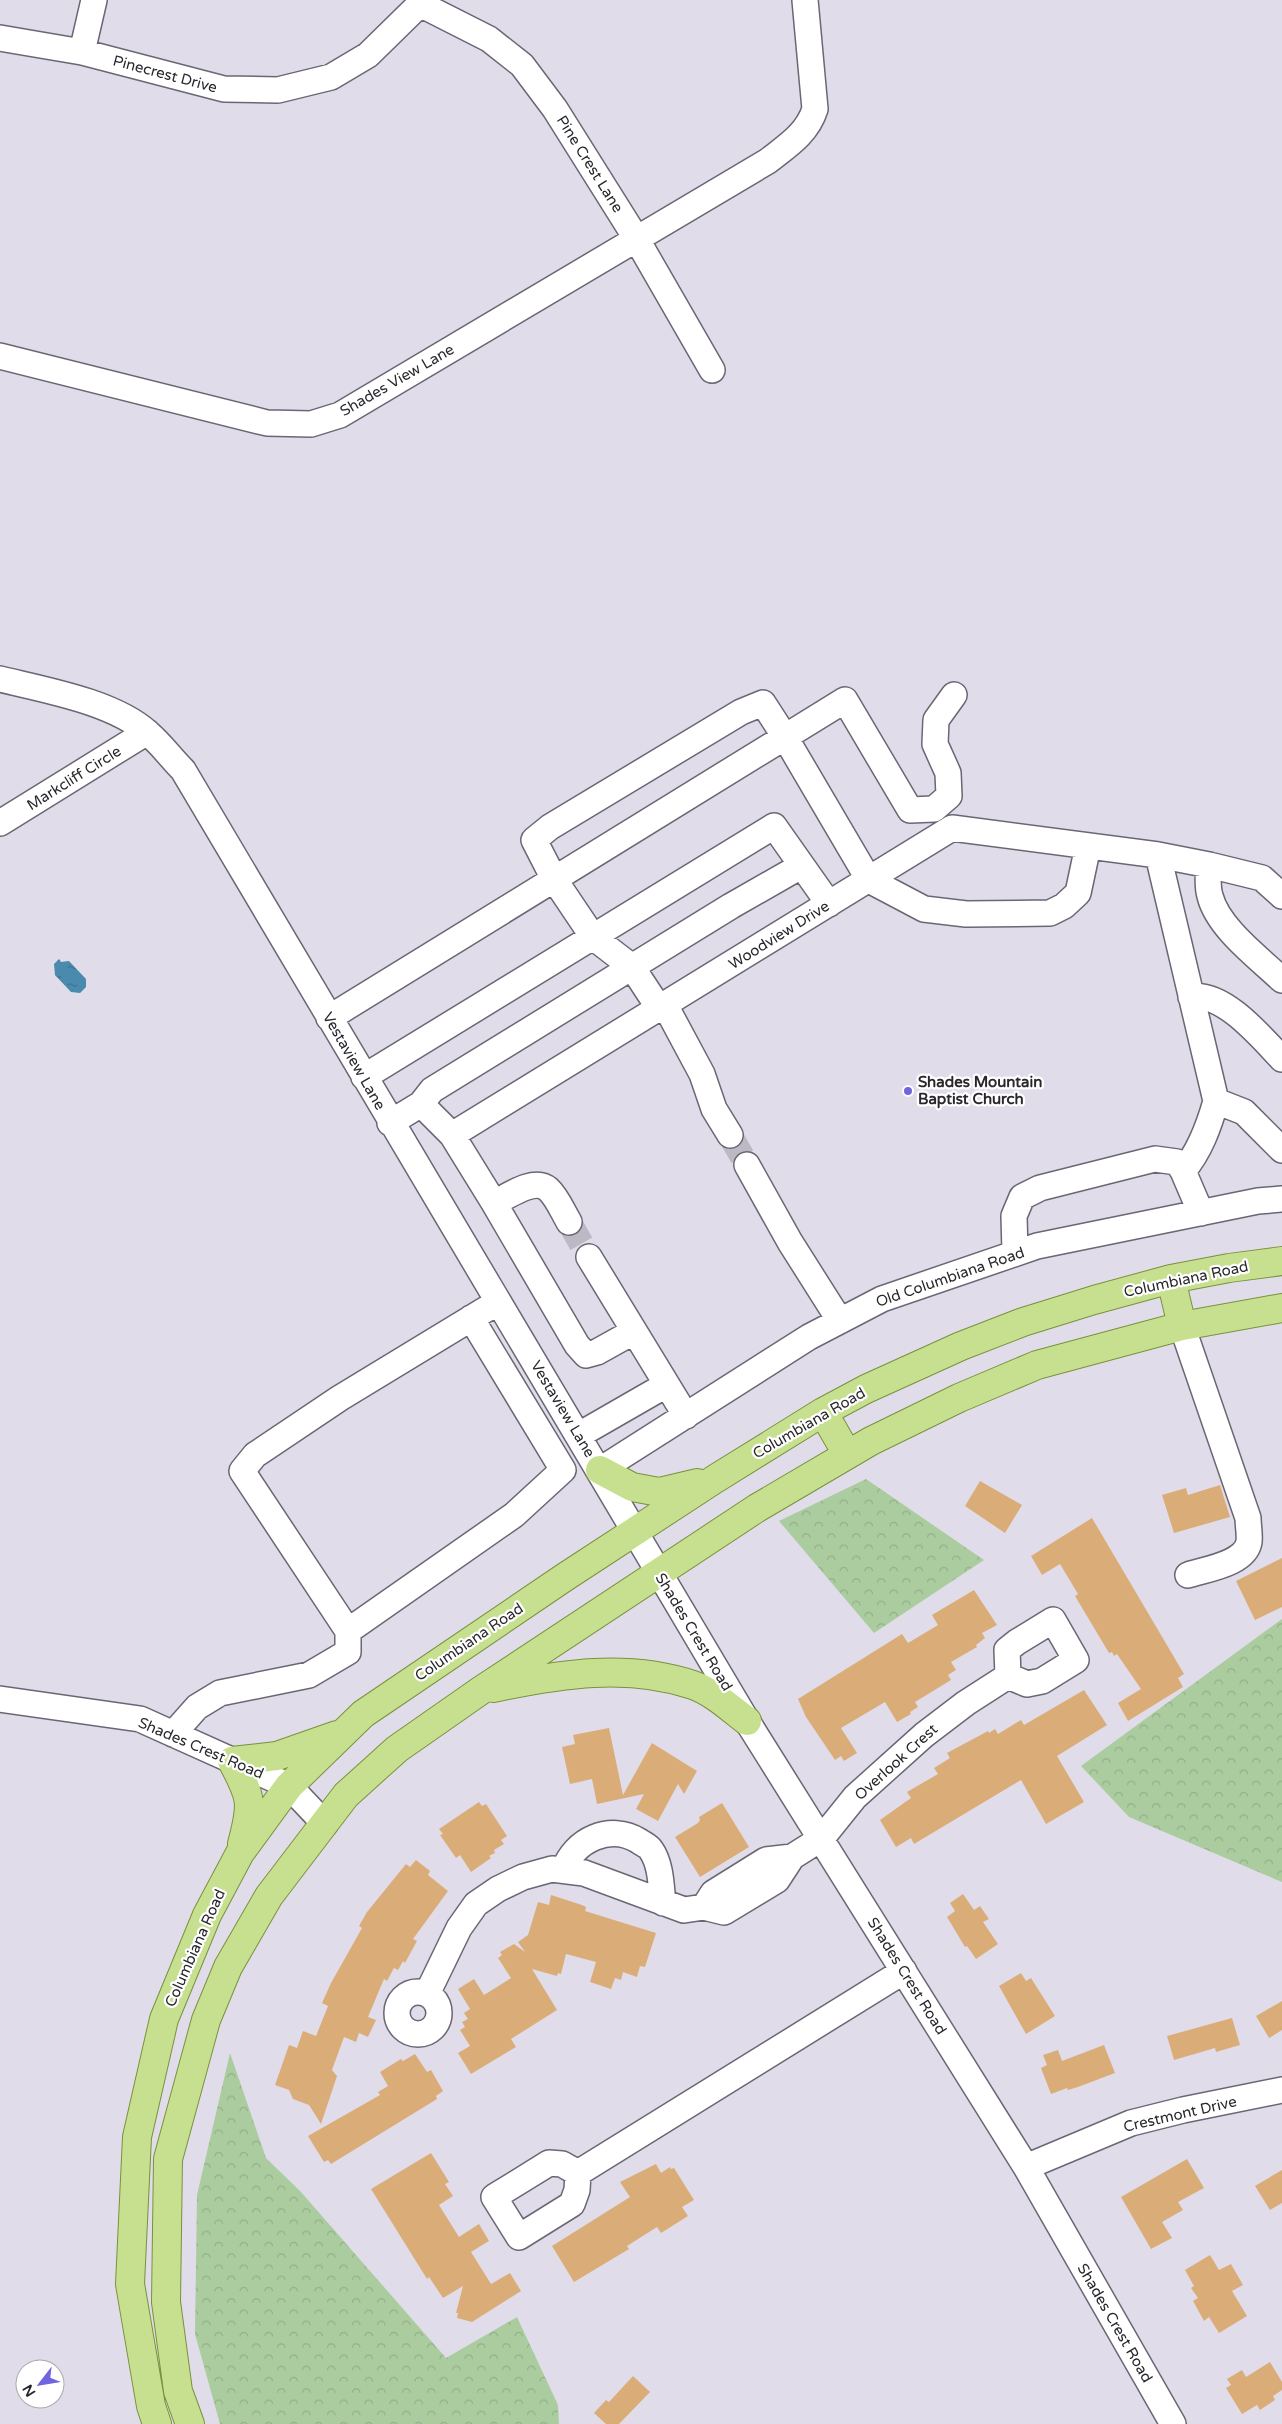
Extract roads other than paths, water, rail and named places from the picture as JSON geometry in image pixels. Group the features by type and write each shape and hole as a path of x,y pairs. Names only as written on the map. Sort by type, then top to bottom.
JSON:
{"main road":[{"name":"Columbiana Road","path":"157,2424 151,2406 130,2284 137,2137 164,2019 207,1914 240,1853 289,1786 363,1714 634,1532 715,1479 824,1412 912,1367 961,1346 1068,1308 1171,1279 1229,1268 1282,1262"},
{"path":"1171,1279 1182,1326"},
{"path":"190,2424 178,2391 166,2302 168,2160 206,2020 228,1967 269,1896 346,1795 397,1749 480,1691 658,1572 847,1454 959,1398 1037,1365 1182,1326 1282,1308"},
{"path":"824,1412 847,1454"},
{"path":"589,1453 632,1487 658,1492 715,1479"},
{"path":"480,1691 575,1673 614,1671 650,1676 694,1686 713,1696 747,1721"},
{"path":"240,1853 251,1811 246,1786 232,1760 277,1756 345,1732"}],"street":[{"path":"82,52 94,0"},
{"name":"Shades View Lane","path":"0,356 267,423 311,424 340,415 768,161 797,138 811,121 815,109 805,0"},
{"name":"Pinecrest Drive","path":"0,38 82,52 224,89 278,90 331,77 368,56 420,2"},
{"name":"Pine Crest Lane","path":"420,2 489,39 522,65 555,109 636,238 712,370"},
{"name":"Vestaview Lane","path":"0,679 74,697 110,710 147,732 183,770 390,1123 589,1453 634,1532"},
{"path":"329,1018 846,700 910,810 934,809 949,796 948,773 935,744 936,720 954,695"},
{"path":"730,1135 714,1109 702,1074 662,1006 632,967 593,937 554,879 534,840 550,827 741,712 763,703 786,737 869,880 924,909 966,914 1050,914 1064,906 1078,893 1088,846"},
{"name":"Markcliff Circle","path":"0,823 147,732"},
{"path":"364,1077 774,826 829,904"},
{"name":"Woodview Drive","path":"452,1135 952,828 1158,855 1262,878 1282,896"},
{"path":"1158,855 1216,1101 1209,1126 1184,1171"},
{"path":"390,1123 427,1097 632,967 730,906 801,866"},
{"path":"1209,866 1210,897 1217,913 1234,935 1282,980"},
{"path":"1191,996 1200,995 1216,1000 1247,1024 1282,1059"},
{"path":"427,1097 494,1203 577,1345 586,1355 598,1352 634,1332"},
{"path":"1216,1101 1244,1112 1282,1150"},
{"path":"1015,1254 1014,1216 1022,1198 1040,1188 1155,1159 1177,1162 1184,1171 1201,1213"},
{"path":"747,1165 790,1242 840,1321"},
{"path":"494,1203 527,1187 539,1185 548,1189 569,1222"},
{"name":"Old Columbiana Road","path":"589,1453 686,1416 809,1337 882,1298 1037,1246 1258,1201 1282,1199"},
{"path":"589,1257 686,1416"},
{"path":"173,1734 197,1707 220,1693 309,1675 348,1652 348,1632 242,1471 255,1455 301,1424 498,1302"},
{"path":"471,1318 563,1470"},
{"path":"1182,1326 1248,1518 1249,1543 1240,1555 1231,1561 1188,1575"},
{"path":"518,1396 545,1380"},
{"path":"348,1632 514,1514 563,1470 589,1453 666,1385"},
{"name":"Shades Crest Road","path":"634,1532 747,1721 822,1838 1026,2168 1174,2424"},
{"name":"Overlook Crest","path":"427,1994 459,1928 476,1904 498,1889 522,1877 552,1869 584,1873 684,1910 704,1908 724,1912 776,1880 792,1857 822,1838 855,1797 924,1735 966,1703 1008,1676"},
{"name":"Shades Crest Road","path":"1,1696 140,1719 289,1786 325,1824"},
{"path":"564,1870 567,1860 593,1836 612,1834 633,1838 651,1849 658,1866 663,1903"},
{"path":"578,2173 904,1971"},
{"name":"Crestmont Drive","path":"1026,2168 1131,2123 1183,2110 1282,2090"}],"water":[{"path":"59,959 61,962 69,961 86,979 86,987 80,993 71,992 55,975 54,964"}],"tunnel":[{"path":"730,1135 747,1165"},
{"path":"569,1222 589,1257"}],"place":[{"name":"Shades Mountain Baptist Church","path":"908,1091"}]}
